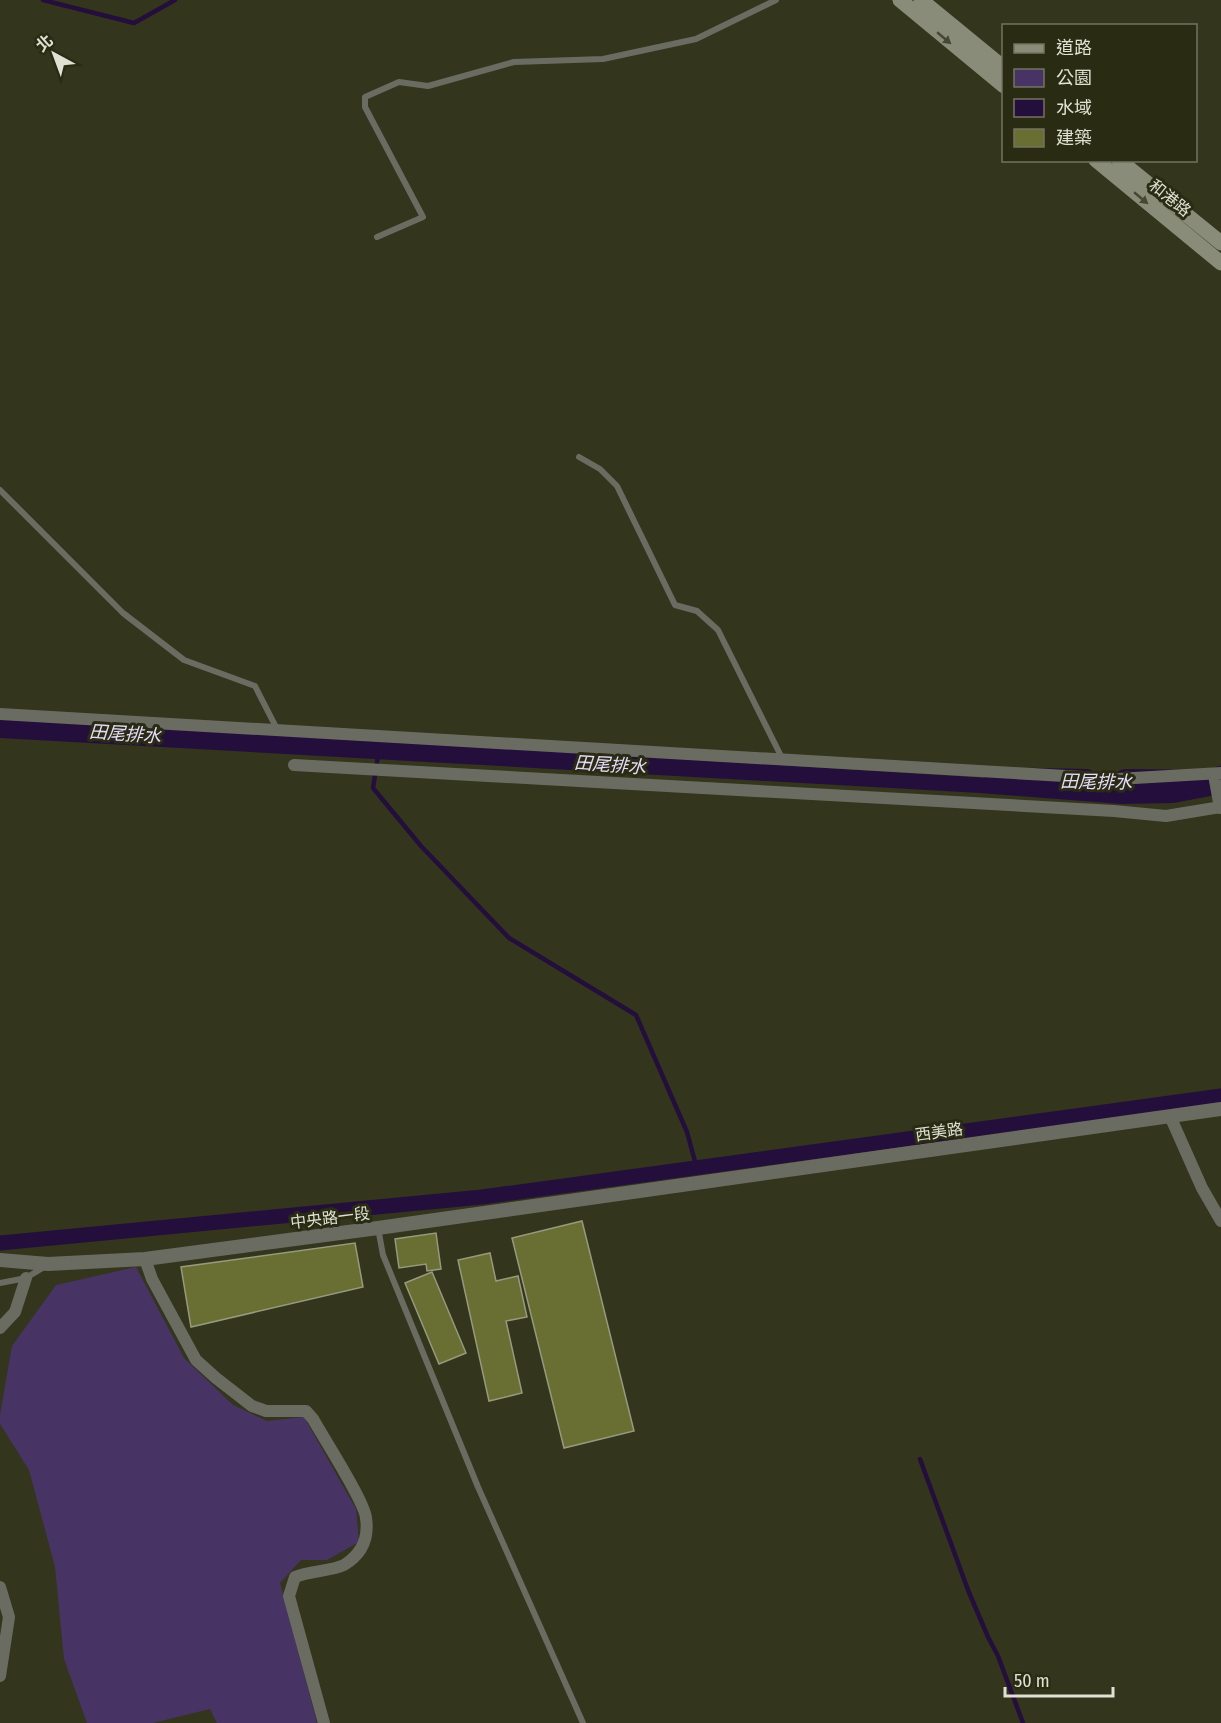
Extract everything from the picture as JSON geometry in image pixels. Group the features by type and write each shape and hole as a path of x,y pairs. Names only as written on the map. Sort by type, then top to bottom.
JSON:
{"main road":[{"path":"900,0 1002,84"},
{"path":"921,0 1002,66"},
{"name":"和港路","path":"1098,162 1221,263"},
{"name":"和港路","path":"1121,162 1221,243"}],"street":[{"path":"0,714 1117,779 1218,774 1221,807 1166,816 294,765"},
{"name":"西美路","path":"662,1189 1221,1109"},
{"path":"1170,1116 1202,1188 1221,1221"},
{"name":"中央路一段","path":"0,1260 48,1264 145,1258 662,1189"},
{"path":"145,1258 152,1279 196,1360 252,1406 266,1411 306,1411 313,1419 366,1515 367,1536 359,1554 342,1566 310,1571 295,1577 289,1596 324,1723"},
{"path":"0,1328 15,1312 26,1278"},
{"path":"0,1587 9,1617 0,1676"}],"lane":[{"path":"377,237 423,217 365,107 365,97 399,82 428,86 514,62 603,59 696,39 776,0"},
{"path":"579,457 600,469 617,486 675,605 697,611 718,630 782,759"},
{"path":"0,490 123,613 184,660 255,686 278,729"},
{"path":"378,1228 383,1255 478,1487 584,1723"},
{"path":"0,1283 26,1278 48,1264"}],"green space":[{"path":"136,1267 184,1358 233,1405 267,1421 304,1417 356,1509 359,1542 327,1560 301,1560 280,1583 317,1723 217,1723 210,1709 153,1723 87,1723 64,1659 55,1567 29,1470 0,1424 0,1415 12,1346 56,1285"}],"water":[{"path":"0,718 1128,786 1202,784 1221,778 1221,794 1174,803 1122,804 980,793 0,738"}],"building":[{"path":"582,1221 634,1431 564,1448 512,1238"},
{"path":"436,1233 441,1269 427,1271 426,1264 399,1268 395,1239"},
{"path":"355,1243 363,1287 191,1327 181,1267"},
{"path":"490,1253 496,1281 518,1276 527,1317 506,1321 522,1393 489,1401 458,1260"},
{"path":"432,1272 466,1353 439,1364 405,1283"}],"waterway":[{"path":"43,0 134,23 175,0"},
{"path":"378,756 373,788 421,846 509,938 636,1015 687,1132 697,1169"},
{"name":"田尾排水","path":"1126,782 1206,783 1221,779"},
{"name":"田尾排水","path":"997,780 1086,782"},
{"path":"0,1243 482,1197 1221,1096"},
{"path":"920,1459 968,1590 998,1656 1023,1723"}]}
